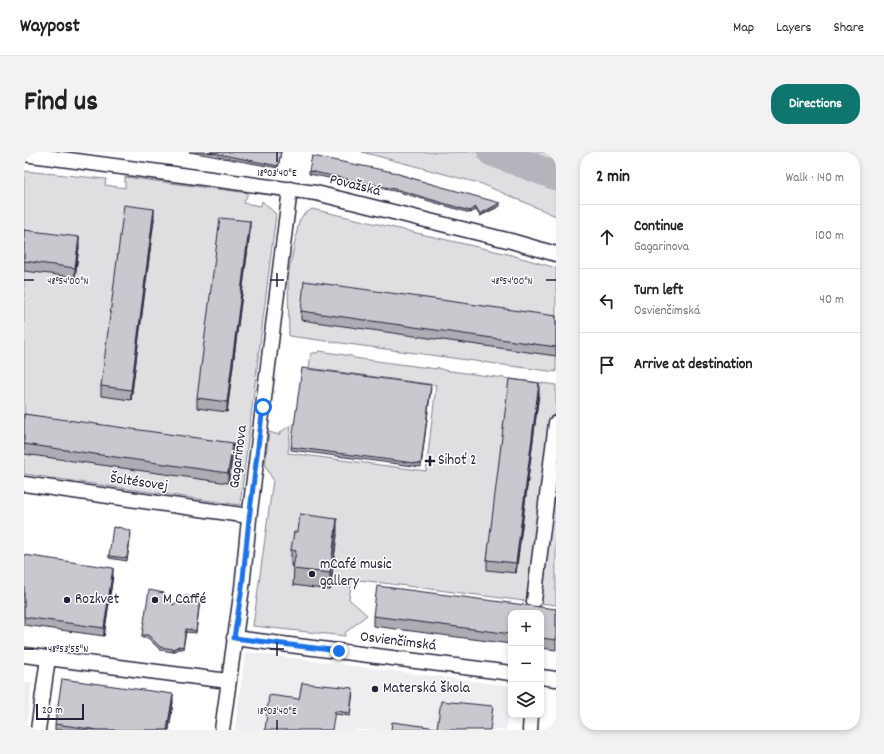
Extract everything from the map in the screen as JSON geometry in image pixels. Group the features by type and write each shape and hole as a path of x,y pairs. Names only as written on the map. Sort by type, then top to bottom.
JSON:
{"street":[{"name":"Považská","path":"24,154 290,189 511,241 556,254"},
{"name":"Gagarinova","path":"222,730 242,588 249,516 290,189"},
{"path":"534,601 556,423"},
{"name":"Šoltésovej","path":"24,484 249,516"},
{"name":"Osvienčimská","path":"234,638 508,673"},
{"path":"24,655 228,680"},
{"path":"38,730 48,658"},
{"path":"544,677 556,679"},
{"path":"530,730 531,718"}],"shaded area":[{"path":"362,152 556,152 556,216 482,184"},
{"path":"24,171 106,179 105,185 125,188 125,177 248,193 244,203 261,206 262,201 276,214 240,505 24,474"},
{"path":"312,209 508,254 556,268 556,372 289,336 288,276 299,221 303,215"},
{"path":"319,351 352,356 354,358 437,369 437,367 443,370 556,385 556,605 352,579 349,599 367,615 345,633 345,636 253,626 273,480 265,465 269,432 279,435 279,433 291,425 288,453 426,471 436,385 309,368 311,353 317,353"},
{"name":"Materská škola","path":"245,652 508,686 508,712 506,730 235,730"},
{"path":"24,682 32,683 26,730 24,730"}],"building":[{"path":"208,152 281,152 278,166"},
{"path":"312,156 398,173 500,203 480,214 476,207 470,211 399,190 309,171"},
{"path":"124,205 154,209 131,390 101,386"},
{"path":"220,218 250,221 227,402 197,398"},
{"path":"24,230 79,237 75,268 24,261"},
{"path":"304,281 556,316 556,347 301,311"},
{"path":"302,368 431,385 421,464 291,447"},
{"path":"509,379 539,383 516,563 487,560"},
{"path":"24,414 233,443 228,473 24,444"},
{"path":"300,514 337,519 330,573 293,569 296,551 291,550 294,532 298,532"},
{"path":"113,527 131,531 127,558 109,556"},
{"name":"Rozkvet","path":"24,555 113,568 104,628 24,617"},
{"path":"377,586 556,609 556,640 544,638 544,610 508,610 508,634 373,616"},
{"path":"149,590 164,593 173,605 185,596 200,598 196,631 186,629 183,647 179,646 173,649 160,647 148,635 142,635"},
{"path":"62,679 173,694 167,730 98,730 55,724"},
{"path":"302,683 353,688 350,713 335,711 332,730 265,730 269,695 299,699"},
{"path":"441,701 493,706 490,730 391,730 392,722 437,728"}],"waterway":[{"path":"492,152 556,176"}],"place":[{"name":"Sihoť 2","path":"430,461"},
{"name":"mCafé music gallery","path":"312,574"},
{"name":"Rozkvet","path":"67,600"},
{"name":"M Caffé","path":"155,600"},
{"name":"Materská škola","path":"375,689"}],"route":[{"path":"263,407 242,588 234,638 339,651"}]}
